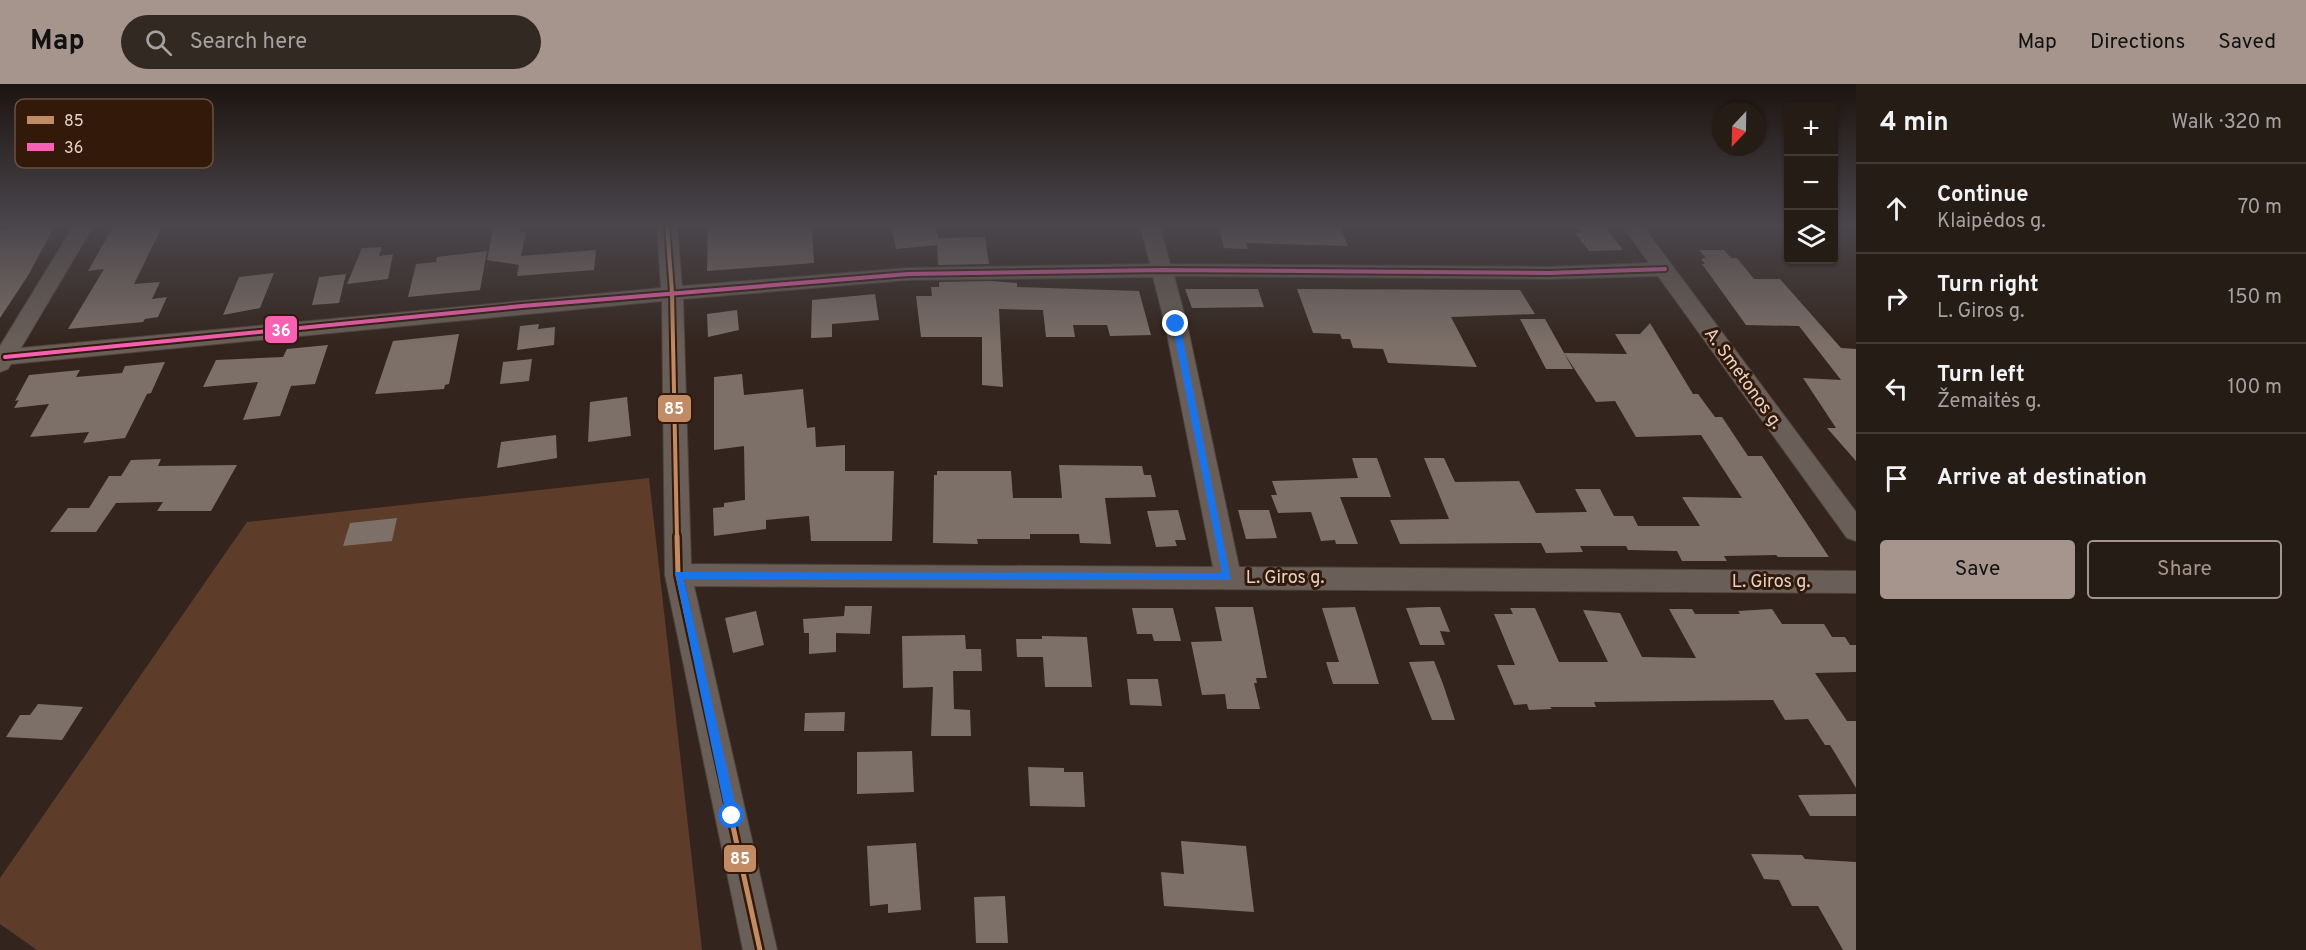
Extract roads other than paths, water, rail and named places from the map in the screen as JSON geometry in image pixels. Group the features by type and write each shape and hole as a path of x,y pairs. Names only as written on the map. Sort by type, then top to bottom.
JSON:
{"street":[{"path":"2,361 60,265"},
{"path":"670,265 678,575 760,950"},
{"path":"1160,265 1176,324 1228,577"},
{"name":"A. Smetonos g.","path":"1662,265 1856,531"},
{"path":"2,361 672,292 908,274 1161,270 1548,273 1665,269"},
{"name":"L. Giros g.","path":"678,575 1856,582"}]}
